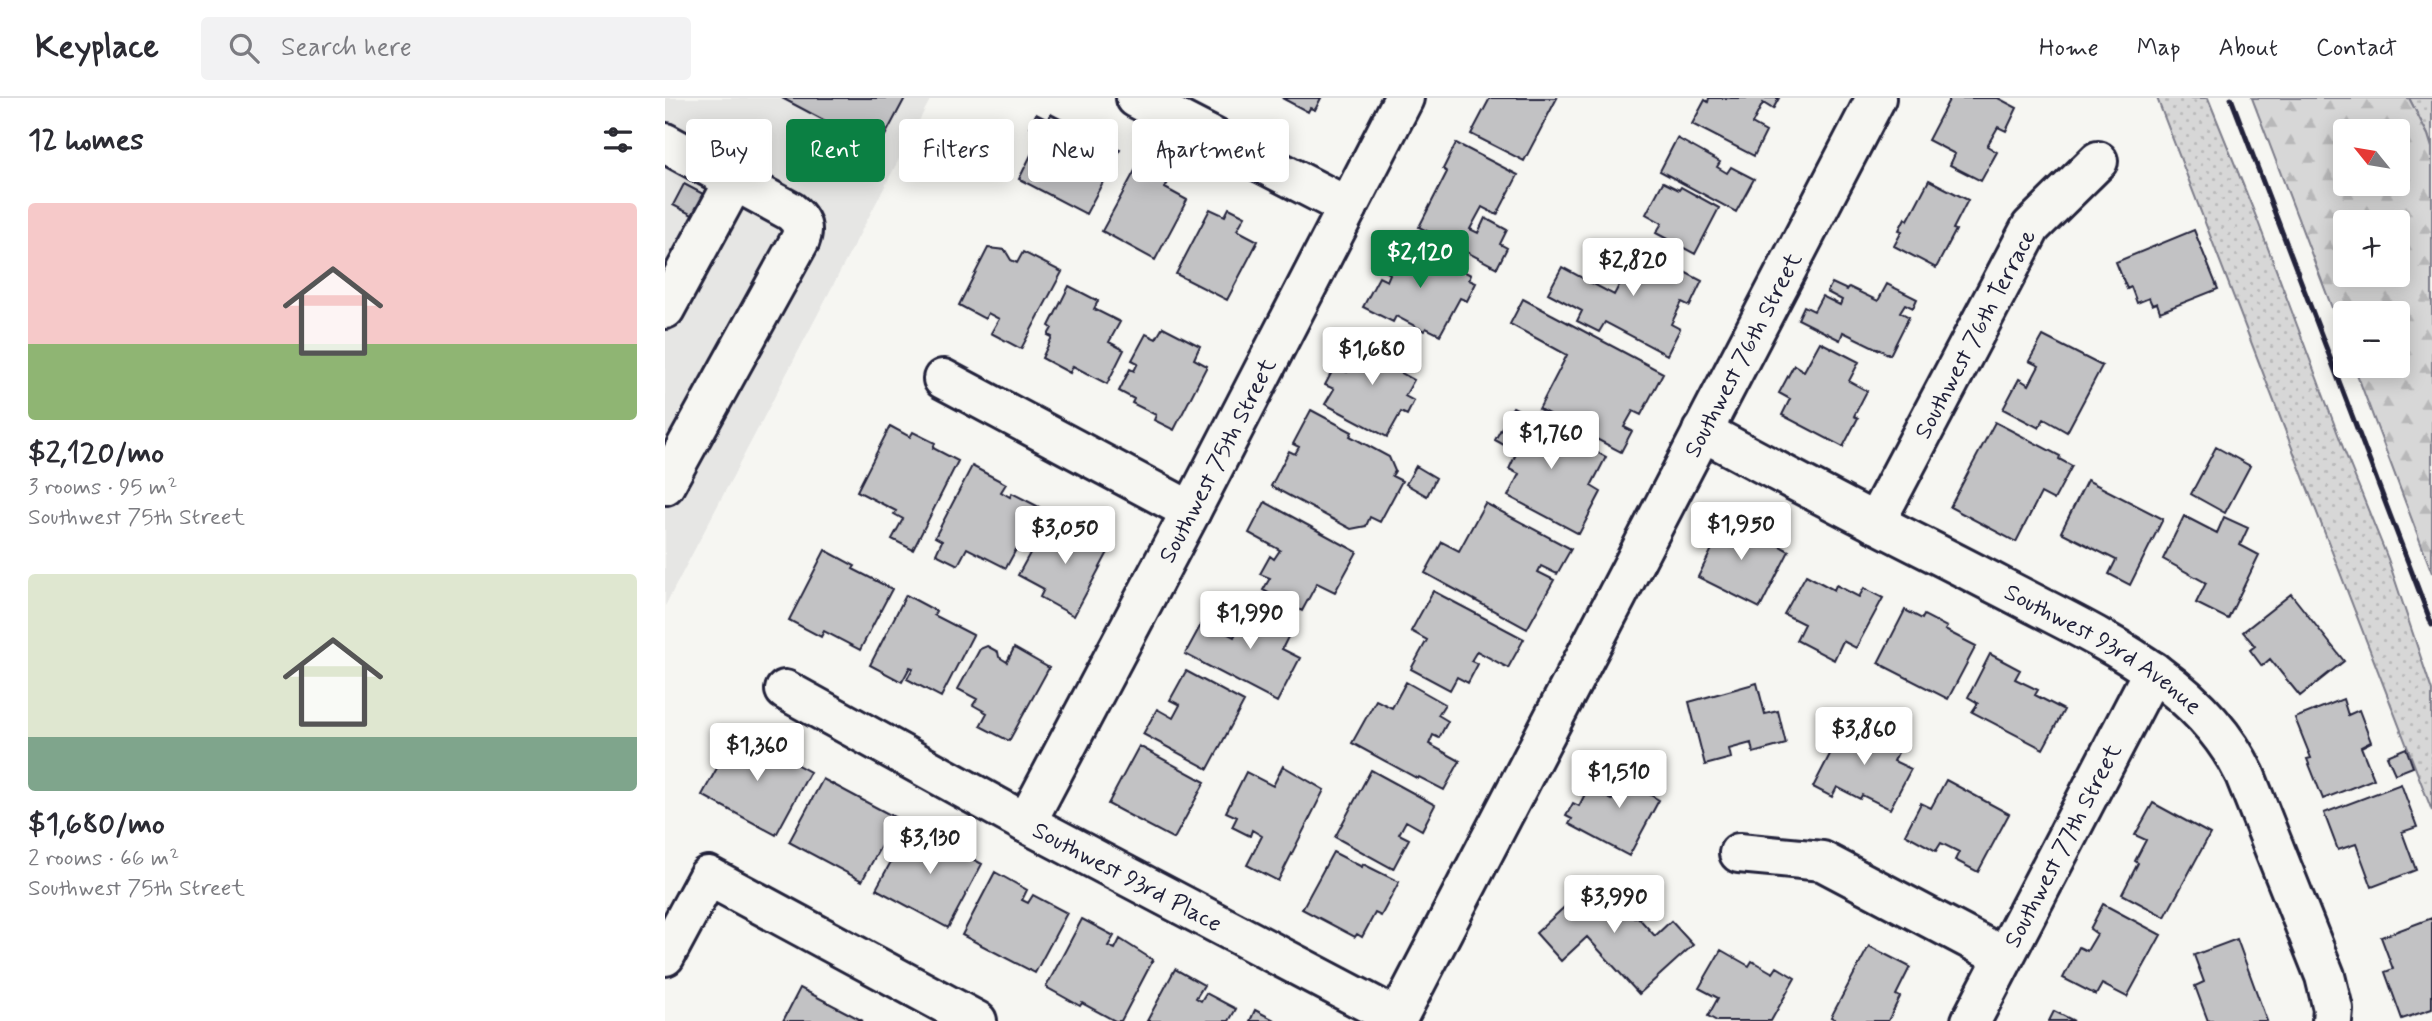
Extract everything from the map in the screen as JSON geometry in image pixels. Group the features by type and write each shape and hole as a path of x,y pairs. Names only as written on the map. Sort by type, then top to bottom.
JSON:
{"street":[{"path":"1136,98 1348,207"},
{"name":"Southwest 75th Street","path":"1026,822 1191,511 1404,98"},
{"name":"Southwest 76th Street","path":"1397,1020 1877,98"},
{"path":"665,143 686,154"},
{"name":"Southwest 76th Terrace","path":"1875,523 2031,227 2098,161"},
{"path":"665,309 733,182"},
{"path":"665,485 802,234 801,223 795,215 737,182"},
{"path":"943,379 1191,511"},
{"name":"Southwest 93rd Avenue","path":"1702,431 1875,523 2091,632 2153,670 2211,724 2239,762 2325,976 2333,1009 2332,1021"},
{"name":"Southwest 77th Street","path":"1971,1021 2153,670"},
{"name":"Southwest 93rd Place","path":"785,690 1397,1020"},
{"path":"1739,853 1822,861 2004,957"},
{"path":"665,956 708,876 977,1021"}],"shaded area":[{"path":"665,98 931,98 920,119 899,119 899,159 665,606"}],"green space":[{"path":"2157,98 2208,98 2257,219 2388,559 2432,691 2432,811"},
{"path":"2252,98 2409,98 2428,135 2432,148 2432,573 2359,378 2410,378 2410,301 2333,301 2333,311"},
{"path":"2409,98 2432,98 2432,148 2428,135"}],"building":[{"path":"782,98 905,98 885,136 885,119 822,119"},
{"path":"1282,98 1321,98 1315,110 1310,108 1308,112"},
{"path":"1490,98 1557,98 1524,161 1471,134"},
{"path":"1709,98 1779,98 1773,109 1763,103 1752,124 1766,132 1754,156 1692,124 1705,100 1708,102"},
{"path":"1950,98 1998,98 2017,108 2006,131 1998,127 1987,146 1997,152 1981,181 1950,165 1955,154 1928,140"},
{"path":"1036,114 1046,119 1034,119"},
{"path":"1677,138 1720,162 1717,167 1727,173 1731,167 1754,179 1736,212 1660,171"},
{"path":"1456,143 1518,175 1497,215 1482,207 1470,229 1478,233 1485,218 1507,230 1500,244 1507,248 1497,268 1419,227 1447,172 1443,169"},
{"path":"1028,161 1028,182 1103,182 1086,214 1019,179"},
{"path":"1132,176 1132,182 1168,182 1165,188 1187,200 1155,260 1102,231"},
{"path":"1929,180 1968,200 1936,268 1894,246 1905,218 1908,220"},
{"path":"1663,182 1679,190 1681,187 1719,208 1695,254 1656,233 1662,223 1646,214"},
{"path":"684,184 705,195 694,216 673,205"},
{"path":"1229,208 1245,216 1237,230 1258,241 1227,300 1176,274 1210,209 1225,216"},
{"path":"2194,230 2218,289 2160,312 2157,303 2152,305 2149,298 2137,303 2131,287 2127,289 2116,262"},
{"path":"1626,242 1702,281 1690,306 1682,302 1671,324 1680,329 1667,355 1605,322 1599,332 1577,321 1582,311 1548,293 1562,267 1614,295 1625,274 1613,268"},
{"path":"1410,243 1471,275 1469,280 1476,283 1467,301 1460,298 1440,335 1426,328 1424,331 1396,316 1393,322 1363,307 1379,277 1387,281 1390,274 1385,271 1392,257 1400,261"},
{"path":"988,248 1005,250 1011,260 1017,263 1023,252 1062,272 1021,349 991,333 999,319 988,313 985,319 959,305"},
{"path":"1832,283 1847,290 1849,287 1878,301 1887,284 1917,299 1913,308 1905,304 1900,312 1909,317 1890,355 1843,332 1840,340 1798,319 1804,306 1814,311 1822,296 1840,305 1842,300 1827,292"},
{"path":"1069,286 1098,301 1094,309 1120,322 1109,342 1124,350 1107,384 1073,366 1070,373 1042,358 1052,337 1048,335 1052,328 1049,326"},
{"path":"1523,299 1663,373 1641,415 1633,411 1624,427 1632,431 1621,452 1539,409 1567,355 1510,324"},
{"path":"1163,327 1200,346 1194,359 1207,366 1174,430 1154,420 1156,415 1132,403 1134,399 1119,391 1130,369 1134,371 1138,363 1132,360 1146,334 1156,339"},
{"path":"2043,336 2102,366 2067,432 2044,419 2039,428 2003,409 2019,379 2029,385 2039,366 2029,361"},
{"path":"1376,339 1406,356 1398,371 1414,380 1405,396 1414,401 1407,415 1401,412 1387,437 1325,404 1334,389 1325,385 1335,366 1347,372 1354,360 1345,355 1353,340 1371,350"},
{"path":"1820,342 1859,362 1849,381 1867,391 1854,416 1858,418 1843,447 1782,415 1790,399 1779,393 1794,365 1804,371"},
{"path":"1513,407 1606,457 1591,486 1601,492 1579,534 1508,496 1519,474 1509,469 1517,452 1495,440"},
{"path":"1311,410 1352,432 1350,436 1389,457 1395,471 1392,476 1402,481 1380,522 1370,517 1366,526 1351,529 1271,486 1289,451 1295,454 1299,447 1293,444"},
{"path":"1995,422 2060,456 2059,459 2072,466 2054,500 2041,493 2016,542 1950,507"},
{"path":"890,426 910,437 913,432 935,443 933,448 958,461 913,550 892,539 903,519 894,514 896,511 857,491"},
{"path":"2216,447 2250,466 2225,513 2191,494"},
{"path":"972,466 1006,484 1001,492 1010,497 1012,493 1039,507 1006,568 967,548 958,565 936,554 942,541 935,537"},
{"path":"1416,466 1436,478 1427,496 1406,484"},
{"path":"2087,480 2163,519 2130,585 2109,574 2116,560 2061,532"},
{"path":"1265,502 1357,552 1335,592 1317,583 1302,611 1263,590 1270,578 1260,574 1270,556 1274,559 1280,550 1249,533"},
{"path":"1485,503 1571,549 1557,574 1541,566 1538,572 1554,580 1527,629 1425,573 1442,542 1459,551"},
{"path":"1717,513 1747,528 1743,537 1763,547 1767,539 1789,551 1760,608 1698,577 1712,549 1702,544"},
{"path":"2184,516 2217,533 2224,517 2248,528 2240,545 2259,555 2228,619 2196,603 2206,583 2163,559"},
{"path":"1047,522 1068,533 1066,536 1077,542 1085,528 1113,543 1074,616 1040,597 1044,589 1018,575"},
{"path":"825,550 855,566 853,569 892,589 860,650 824,631 821,637 789,620"},
{"path":"1806,575 1834,590 1836,585 1859,597 1864,588 1883,598 1856,648 1843,641 1834,660 1796,640 1804,624 1784,614"},
{"path":"1433,591 1524,639 1508,668 1477,651 1471,661 1478,664 1468,683 1457,677 1450,690 1411,669 1427,640 1411,631"},
{"path":"2291,594 2344,661 2300,696 2270,659 2262,666 2250,650 2255,646 2243,632"},
{"path":"906,595 936,611 934,615 973,635 941,697 907,679 913,668 910,667 902,682 870,665"},
{"path":"1258,603 1295,623 1282,649 1300,658 1277,702 1185,654 1203,621 1234,637 1238,629 1233,627 1243,609 1252,614"},
{"path":"1905,610 1922,619 1924,615 1947,627 1945,630 1976,646 1948,699 1878,663"},
{"path":"987,646 998,652 999,657 1007,662 1014,648 1049,668 1009,741 980,726 987,713 973,705 977,699 958,689 980,649"},
{"path":"1990,654 2020,670 2015,679 2038,690 2035,695 2064,710 2043,749 1972,712 1978,703 1968,697"},
{"path":"1186,671 1244,702 1208,769 1143,734 1157,709 1173,718 1180,705 1170,700"},
{"path":"1406,682 1445,704 1438,715 1448,721 1439,738 1433,735 1429,744 1460,761 1444,790 1352,743 1376,700 1392,708"},
{"path":"1757,683 1765,714 1778,711 1786,744 1753,753 1751,743 1729,749 1731,758 1705,765 1689,702"},
{"path":"2343,699 2348,715 2359,710 2371,742 2361,747 2374,779 2323,799 2295,718"},
{"path":"1855,722 1901,746 1894,761 1911,769 1890,809 1862,795 1860,799 1837,787 1832,797 1813,787 1841,733 1847,737"},
{"path":"737,732 772,751 767,759 771,762 779,748 795,757 792,762 810,772 776,835 702,795"},
{"path":"1139,746 1205,782 1174,839 1108,804"},
{"path":"2406,748 2413,767 2395,774 2387,756"},
{"path":"1634,759 1660,773 1649,794 1659,800 1629,856 1569,824 1572,819 1566,816 1573,803 1579,806 1588,788 1612,800"},
{"path":"1283,766 1324,790 1278,881 1247,865 1262,836 1252,830 1250,836 1232,827 1237,817 1226,812 1246,772 1273,786"},
{"path":"1371,770 1435,805 1422,830 1406,821 1399,834 1409,839 1393,869 1335,837"},
{"path":"823,779 896,818 862,881 789,842"},
{"path":"1946,780 2009,814 1978,872 1955,860 1959,852 1941,843 1936,851 1905,834 1921,803 1931,808"},
{"path":"2401,784 2417,827 2402,832 2416,870 2372,887 2356,844 2338,850 2324,813"},
{"path":"2153,803 2210,834 2165,917 2122,894 2146,840 2135,835"},
{"path":"911,825 931,836 934,830 957,843 954,849 982,864 948,928 876,889"},
{"path":"1333,852 1399,882 1381,916 1375,913 1362,937 1357,934 1355,937 1302,909"},
{"path":"995,872 1027,890 1022,900 1028,903 1033,895 1067,913 1035,973 962,935"},
{"path":"1597,877 1634,918 1637,916 1655,936 1671,921 1693,945 1639,994 1587,937 1561,961 1536,933 1571,901 1567,898 1589,878 1592,881"},
{"path":"2103,904 2161,935 2127,997 2102,984 2096,995 2063,978 2079,947 2087,951 2097,934 2090,929"},
{"path":"2432,918 2432,1009 2402,1019 2385,972 2393,969 2381,937"},
{"path":"1082,919 1114,936 1108,946 1115,949 1120,939 1153,960 1121,1021 1115,1021 1082,1003 1080,1006 1046,987"},
{"path":"2237,939 2267,1021 2208,1021 2195,986 2204,982 2194,955"},
{"path":"1869,946 1910,967 1896,995 1900,997 1888,1021 1838,1021 1831,1017"},
{"path":"1721,950 1749,966 1752,961 1773,973 1777,967 1795,978 1771,1021 1717,1021 1708,1016 1718,998 1699,988"},
{"path":"1175,969 1204,985 1196,998 1201,1001 1206,993 1236,1009 1229,1021 1147,1021"},
{"path":"800,988 863,1021 783,1021"},
{"path":"1255,1010 1276,1021 1250,1021"},
{"path":"2054,1011 2074,1021 2049,1021"}],"railway":[{"path":"2231,98 2432,625"}]}
